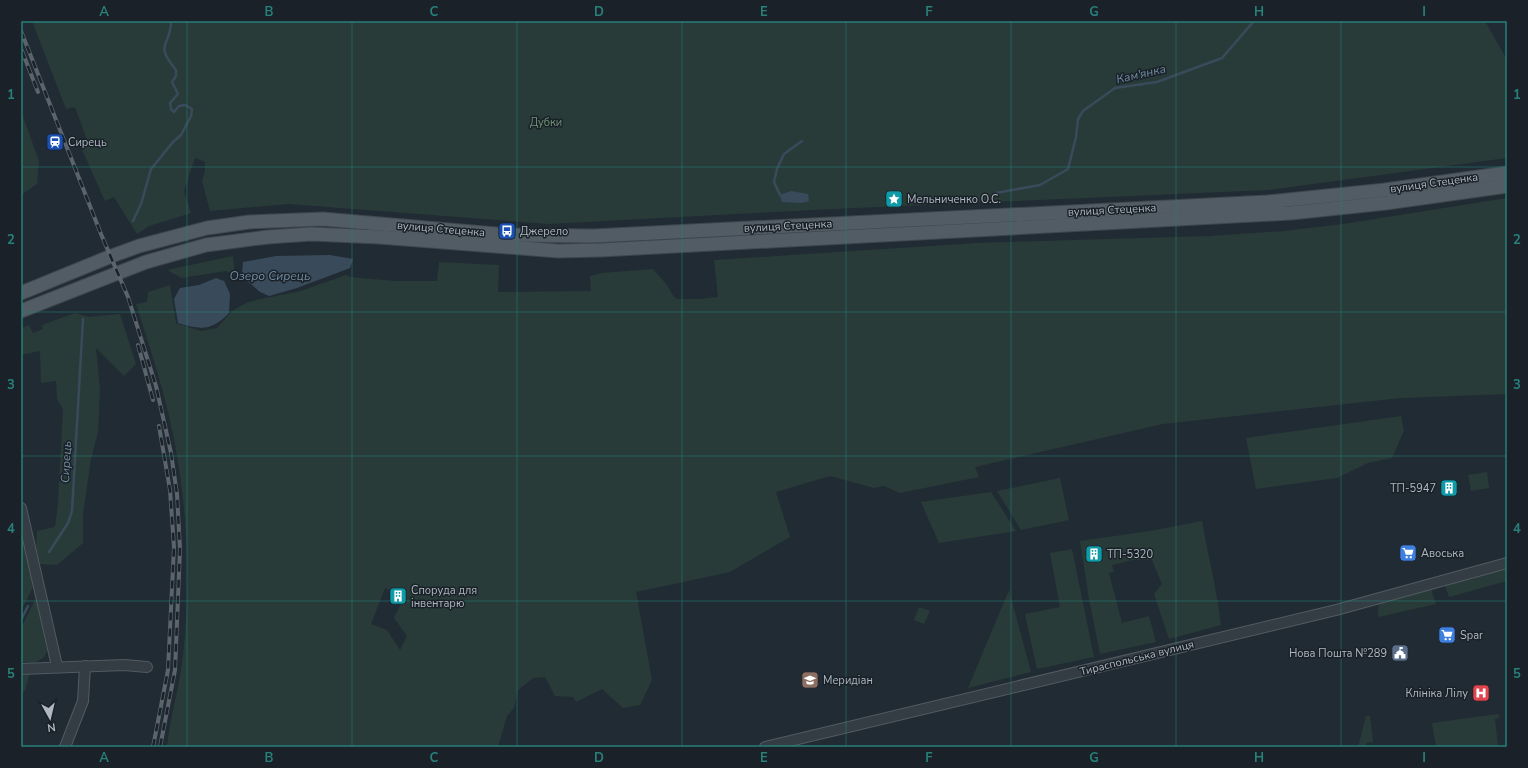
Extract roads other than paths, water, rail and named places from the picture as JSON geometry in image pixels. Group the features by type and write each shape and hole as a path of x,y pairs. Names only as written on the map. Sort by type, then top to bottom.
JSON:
{"main road":[{"name":"вулиця Стеценка","path":"21,293 109,257 182,234 206,228 270,220 323,219 507,235 593,236 1267,202 1384,190 1507,173"},
{"name":"вулиця Стеценка","path":"21,311 146,262 206,245 268,237 310,234 379,237 558,251 601,250 1290,213 1386,203 1507,186"}],"street":[{"path":"21,508 57,666"},
{"name":"Тираспольська вулиця","path":"765,747 1336,610 1507,563"},
{"path":"21,669 57,666 124,665 147,667"},
{"path":"65,747 83,701 85,666"}],"water":[{"path":"791,191 808,194 809,201 802,203 782,202 780,195"},
{"name":"Озеро Сирець","path":"330,255 353,259 350,268 297,288 269,296 260,292 245,279 242,274 243,262 276,256"},
{"name":"Озеро Сирець","path":"216,278 224,281 230,294 229,313 217,323 206,327 193,327 178,323 174,299 180,288 199,285"}],"waterway":[{"name":"Сирець","path":"133,221 141,204 151,169 173,142 181,135 191,116 192,109 185,105 179,106 174,112 171,109 170,103 178,94 172,82 176,76 176,70 169,61 164,49 169,36 171,21"},
{"name":"Кам'янка","path":"996,193 1040,185 1068,169 1076,137 1078,119 1083,111 1115,88 1157,82 1222,58 1254,21"},
{"path":"780,195 774,182 777,169 784,154 802,141"},
{"name":"Сирець","path":"49,552 68,523 72,511 83,319"},
{"name":"Сирець","path":"21,620 28,606"}],"railway":[{"path":"21,31 101,234 128,297 156,386 171,453 177,494 180,549 175,670 160,747"},
{"path":"22,51 38,92"},
{"path":"138,345 153,400"},
{"path":"153,747 168,670 174,547 170,490 159,426"}],"place":[{"name":"Сирець","path":"55,142"},
{"name":"Мельниченко О.С.","path":"894,199"},
{"name":"Джерело","path":"507,231"},
{"name":"ТП-5947","path":"1449,488"},
{"name":"Авоська","path":"1408,553"},
{"name":"ТП-5320","path":"1094,554"},
{"name":"Споруда для інвентарю","path":"398,596"},
{"name":"Spar","path":"1447,635"},
{"name":"Нова Пошта №289","path":"1400,653"},
{"name":"Меридіан","path":"810,680"},
{"name":"Клініка Лілу","path":"1481,693"}],"park label":[{"name":"Дубки","path":"546,122"}]}
